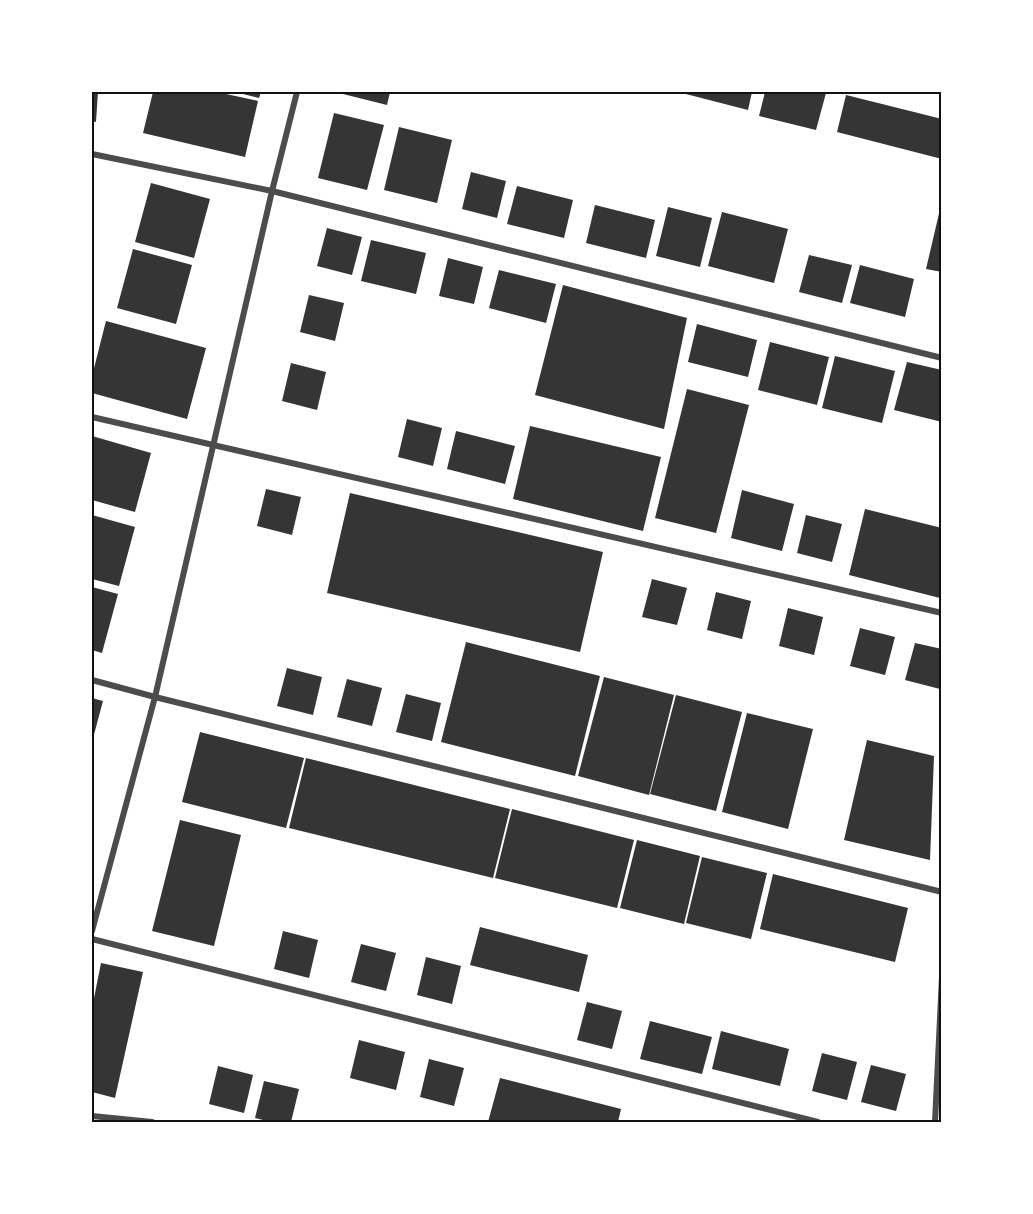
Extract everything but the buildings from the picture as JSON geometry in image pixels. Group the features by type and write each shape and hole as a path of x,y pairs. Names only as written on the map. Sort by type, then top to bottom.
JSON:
{"street":[{"path":"92,932 155,697 297,92"},
{"path":"92,154 272,191 942,358"},
{"path":"92,417 942,613"},
{"path":"92,680 942,892"},
{"path":"92,939 819,1122"},
{"path":"935,1122 942,977"},
{"path":"92,1116 152,1122"}]}
